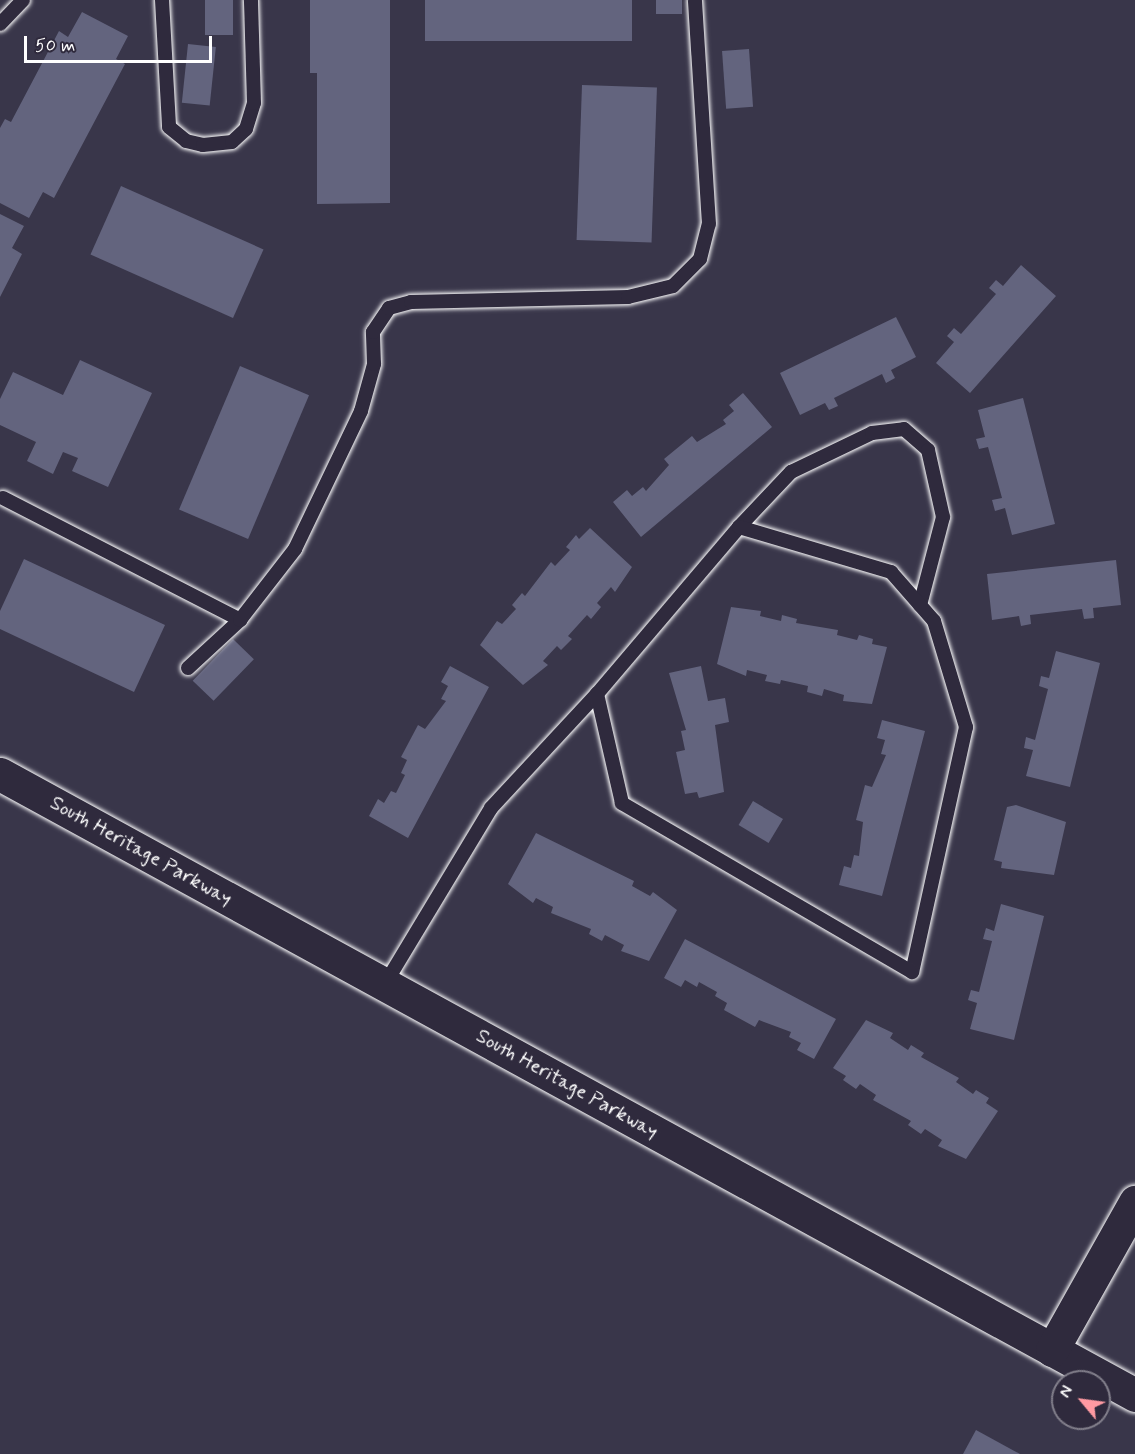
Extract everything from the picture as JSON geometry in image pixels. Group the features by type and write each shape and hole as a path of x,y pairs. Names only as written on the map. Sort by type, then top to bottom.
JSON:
{"main road":[{"name":"South Heritage Parkway","path":"0,774 1135,1395"},
{"path":"1052,1350 1135,1202"}],"lane":[{"path":"0,24 23,0"},
{"path":"162,0 169,127 202,145 232,142 246,129 254,102 251,0"},
{"path":"188,668 240,620 306,528 361,411 374,364 373,332 389,308 411,302 628,297 674,286 700,259 710,224 695,0"},
{"path":"385,984 491,808 597,694 739,526 791,472 872,433 904,429 928,450 944,517 920,605"},
{"path":"1,500 240,620"},
{"path":"597,694 622,803 912,972 966,727 934,621 891,573 739,526"}],"building":[{"path":"205,0 233,0 233,35 205,35"},
{"path":"310,0 390,0 390,203 317,204 317,73 310,73"},
{"path":"425,0 632,0 632,41 425,41"},
{"path":"656,0 682,0 682,14 656,14"},
{"path":"82,12 128,36 116,59 125,64 54,198 43,192 29,218 0,203 0,128 5,119 11,122 59,31 68,37"},
{"path":"188,44 216,47 210,106 182,103"},
{"path":"749,49 753,107 726,109 722,51"},
{"path":"582,85 657,88 652,243 577,240"},
{"path":"121,186 264,249 233,318 90,255"},
{"path":"0,214 24,226 12,248 22,254 0,297"},
{"path":"1021,265 1056,296 970,393 936,363 954,342 947,336 954,328 961,334 996,294 989,288 996,280 1003,286"},
{"path":"896,317 916,357 891,370 895,378 886,383 882,374 834,398 838,406 829,410 825,403 800,415 780,373"},
{"path":"80,360 152,393 108,487 72,471 78,458 63,452 53,474 27,461 36,442 0,425 0,399 13,372 63,395"},
{"path":"240,366 309,395 248,539 179,510"},
{"path":"743,393 772,427 641,537 613,502 627,490 632,496 643,487 646,491 669,465 664,459 692,436 697,442 726,424 723,420 734,411 729,405"},
{"path":"1023,398 1055,524 1012,535 1005,508 995,511 992,500 1002,498 988,447 979,449 976,439 985,437 978,410"},
{"path":"590,528 632,567 615,592 611,587 597,603 601,607 591,619 587,615 568,636 572,639 561,650 557,646 543,661 548,665 523,685 480,645 497,621 502,624 516,609 512,605 522,593 525,596 551,562 555,566 570,550 566,547 576,535 579,539"},
{"path":"24,559 165,625 134,692 0,629 0,611"},
{"path":"1116,560 1121,605 1093,608 1094,618 1084,619 1082,609 1030,615 1031,624 1021,626 1019,616 992,620 987,574"},
{"path":"731,607 761,611 760,616 781,621 782,615 797,619 796,623 838,630 837,635 857,640 859,635 873,639 872,644 887,647 872,704 843,701 844,695 824,689 822,696 807,692 808,686 781,680 780,684 765,681 767,675 747,670 746,676 717,664"},
{"path":"233,639 254,659 214,701 193,681"},
{"path":"1056,651 1100,663 1070,787 1026,776 1033,750 1024,748 1026,737 1035,740 1048,689 1039,686 1041,676 1049,678"},
{"path":"450,666 489,687 408,838 369,816 378,799 384,803 391,791 396,793 405,775 401,773 407,760 401,757 418,725 425,729 446,701 441,699 448,686 441,682"},
{"path":"701,666 708,701 725,698 729,722 715,725 724,792 699,798 697,792 685,794 676,752 685,750 681,731 686,730 669,673"},
{"path":"882,720 925,731 882,896 839,885 844,866 851,868 854,855 859,856 863,822 856,820 865,785 872,787 886,755 881,754 885,740 877,738"},
{"path":"753,801 783,819 769,843 739,825"},
{"path":"1016,805 1066,822 1054,875 1001,868 1002,862 994,860 1007,807"},
{"path":"536,833 634,881 632,886 650,896 653,892 677,910 649,961 621,951 624,945 605,935 602,941 589,934 591,929 551,913 553,907 536,898 533,903 508,884"},
{"path":"1001,904 1044,916 1014,1040 970,1029 977,1003 968,1000 971,990 979,992 992,941 983,939 986,928 994,931"},
{"path":"685,939 836,1019 814,1059 797,1050 801,1043 789,1037 791,1032 759,1020 755,1027 724,1010 727,1003 715,996 717,992 699,982 697,987 685,980 681,987 664,978"},
{"path":"866,1020 893,1033 890,1038 908,1050 911,1045 924,1053 921,1057 959,1078 956,1082 973,1094 976,1090 989,1098 986,1103 998,1111 966,1159 938,1146 942,1140 925,1129 921,1134 908,1125 911,1121 873,1100 876,1095 860,1084 856,1089 843,1080 846,1076 833,1068"},
{"path":"976,1430 1020,1454 963,1454"}]}
